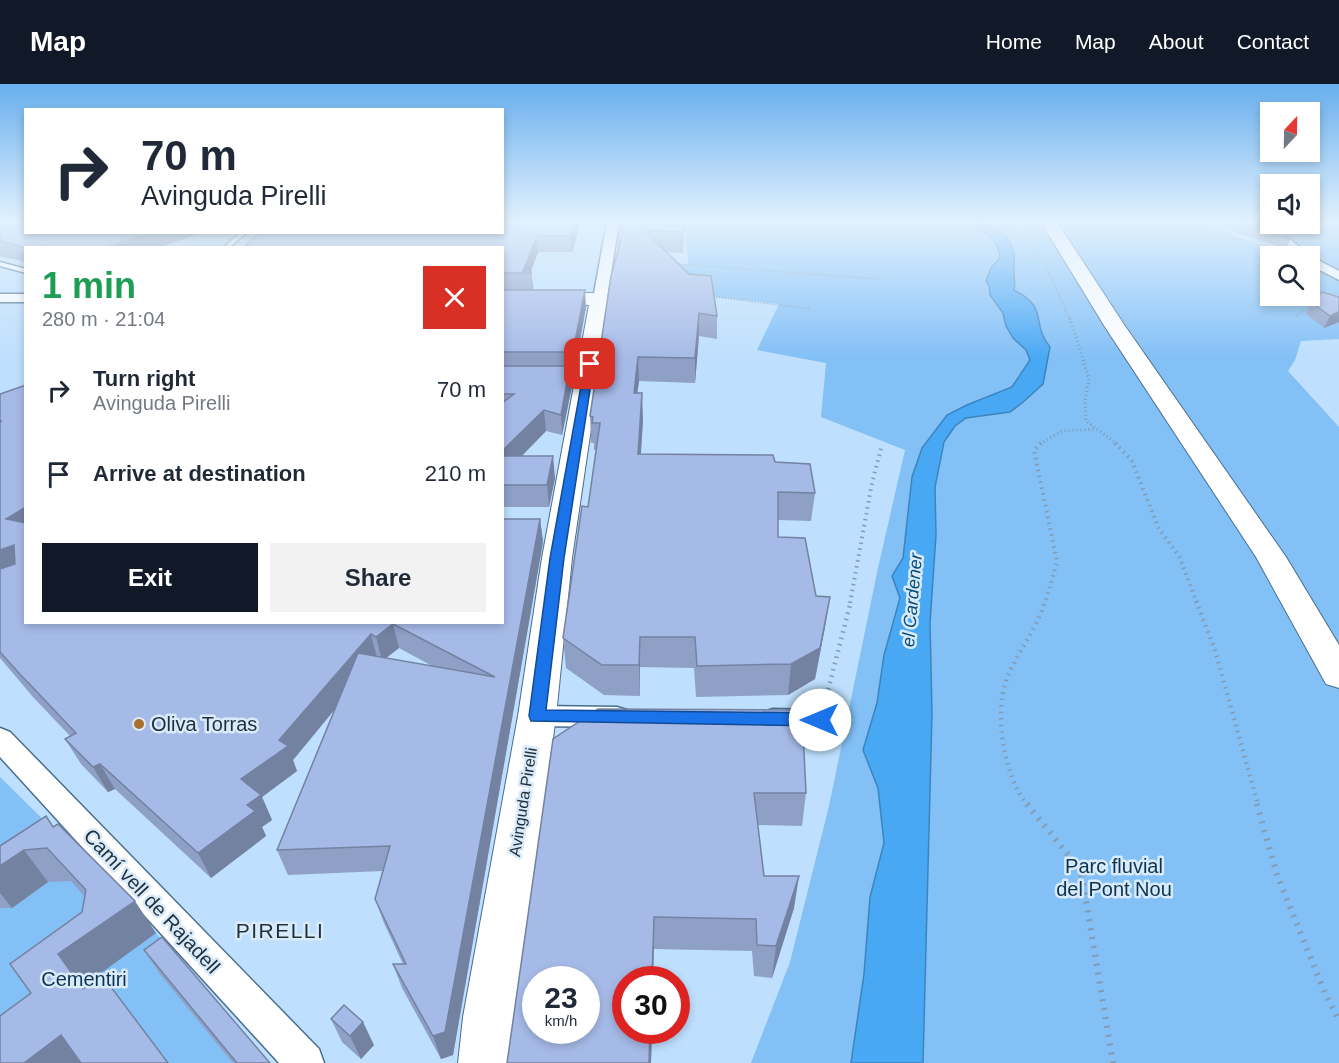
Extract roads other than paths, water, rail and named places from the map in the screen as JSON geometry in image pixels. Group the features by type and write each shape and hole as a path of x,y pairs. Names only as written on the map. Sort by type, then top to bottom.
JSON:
{"street":[{"name":"Avinguda Pirelli","path":"485,1063 489,1017 537,716 557,558 605,268"},
{"path":"1078,268 1115,327 1271,557 1339,675"},
{"path":"1324,268 1339,276"},
{"path":"0,298 24,298"},
{"path":"504,299 600,299"},
{"path":"504,379 587,379"},
{"path":"537,716 647,718"},
{"path":"751,719 820,720"},
{"name":"Camí vell de Rajadell","path":"0,739 305,1063"}],"water":[{"name":"el Cardener","path":"991,268 1014,268 1014,290 1032,303 1044,338 1050,347 1043,384 1022,403 1010,412 966,418 955,426 944,442 935,487 936,535 930,623 932,713 923,1063 851,1063 864,974 870,897 884,843 878,788 863,750 877,703 884,655 900,598 892,576 903,558 912,477 922,448 947,415 1012,387 1030,360 1026,350 1013,338 1006,326 1003,313 990,295 986,281"}],"place":[{"name":"Oliva Torras","path":"139,724"}],"district":[{"name":"PIRELLI","path":"280,930"}],"park label":[{"name":"Parc fluvial del Pont Nou","path":"1114,878"},
{"name":"Cementiri","path":"84,979"}]}
